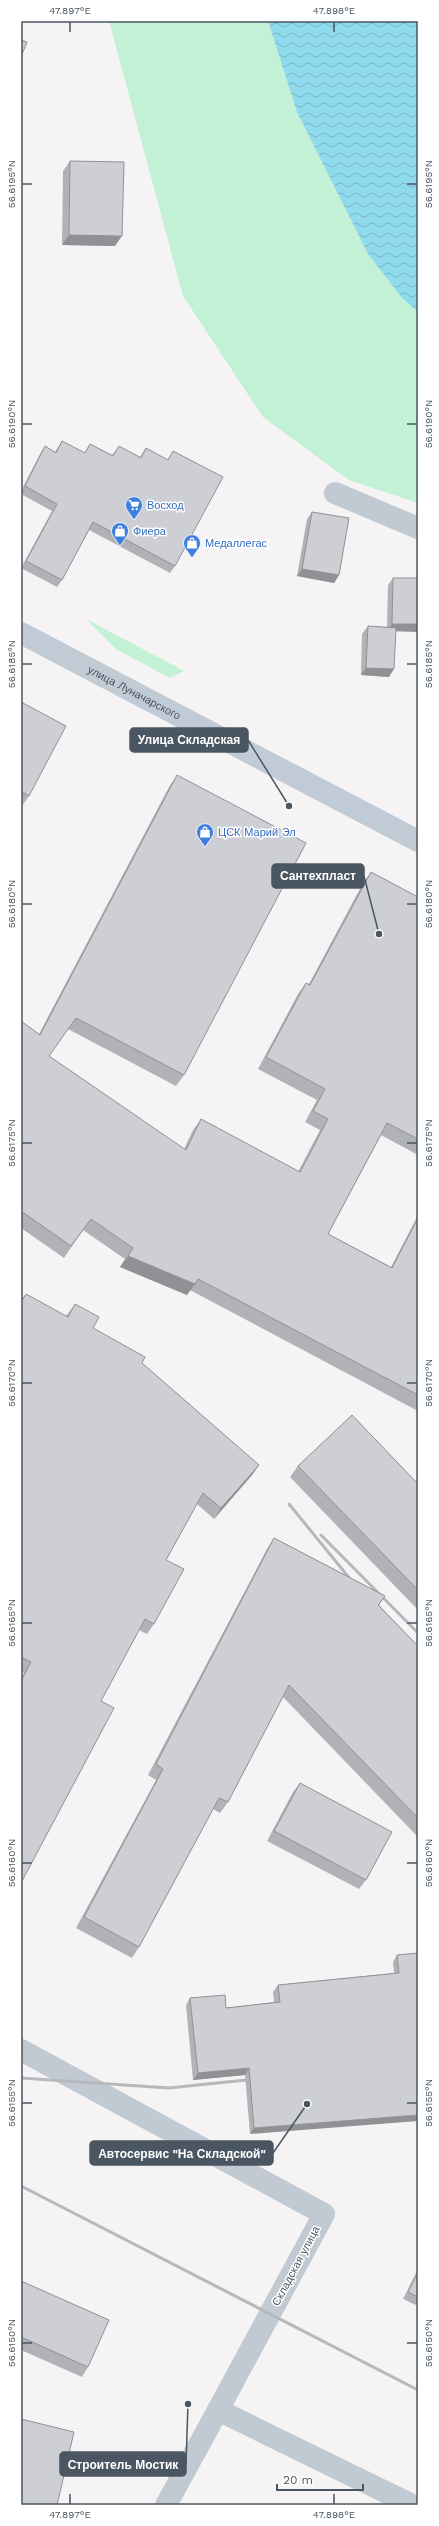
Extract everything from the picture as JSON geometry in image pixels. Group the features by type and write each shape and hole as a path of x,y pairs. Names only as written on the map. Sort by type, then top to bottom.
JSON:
{"main road":[{"name":"улица Луначарского","path":"21,633 418,841"}],"street":[{"path":"335,494 418,528"},
{"name":"Складская улица","path":"21,2050 324,2214 218,2410"},
{"path":"166,2505 218,2410 412,2505"}],"green space":[{"path":"109,21 268,21 297,112 368,254 403,299 418,312 418,503 349,480 263,417 183,296"},
{"path":"86,619 184,671 170,678 116,649"}],"water":[{"path":"268,21 418,21 418,312 403,299 368,254 297,112"}],"building":[{"path":"21,40 27,42 21,57"},
{"path":"70,161 124,162 122,236 69,235"},
{"name":"Восход","path":"62,441 85,453 90,444 113,456 119,446 141,458 146,448 168,460 173,451 223,477 175,566 93,522 62,580 26,561 57,504 25,486 45,446 56,453"},
{"path":"312,512 349,518 339,575 302,569"},
{"path":"393,578 418,578 418,624 392,624"},
{"path":"368,626 396,628 394,669 366,668"},
{"path":"21,702 66,726 29,796 21,791"},
{"path":"177,775 306,843 184,1075 76,1018 49,1056 186,1150 201,1119 300,1172 328,1119 313,1111 325,1089 266,1057 306,983 310,985 371,872 418,897 418,1139 387,1123 328,1234 392,1268 418,1218 418,1395 198,1279 195,1284 128,1256 133,1248 91,1219 71,1246 21,1211 21,1021 40,1035"},
{"path":"26,1294 68,1317 75,1304 99,1317 93,1328 145,1357 142,1363 259,1465 221,1508 203,1493 166,1560 184,1569 154,1624 145,1619 101,1701 114,1708 21,1883 21,1681 31,1662 21,1657 21,1302"},
{"path":"352,1415 418,1484 418,1590 298,1466"},
{"path":"274,1538 385,1596 378,1605 418,1646 418,1818 289,1685 228,1802 219,1798 139,1947 84,1917 163,1769 156,1764"},
{"path":"300,1783 392,1832 366,1880 274,1831"},
{"path":"418,1953 418,2115 254,2128 249,2068 198,2073 190,1998 225,1995 226,2008 280,2002 278,1985 399,1973 397,1955"},
{"path":"418,2272 418,2297 408,2292"},
{"path":"21,2281 109,2320 88,2367 21,2337"},
{"path":"21,2419 74,2432 57,2505 21,2505"}],"railway":[{"path":"289,1504 355,1585"},
{"path":"321,1535 418,1633"},
{"path":"21,2078 169,2088 256,2079"},
{"path":"21,2186 418,2390"}],"place":[{"name":"Восход","path":"134,520"},
{"name":"Фиера","path":"120,546"},
{"name":"Медаллегас","path":"192,558"},
{"name":"Улица Складская","path":"289,806"},
{"name":"ЦСК Марий Эл","path":"205,847"},
{"name":"Сантехпласт","path":"379,934"},
{"name":"Автосервис \"На Складской\"","path":"307,2104"},
{"name":"Строитель Мостик","path":"188,2404"}]}
